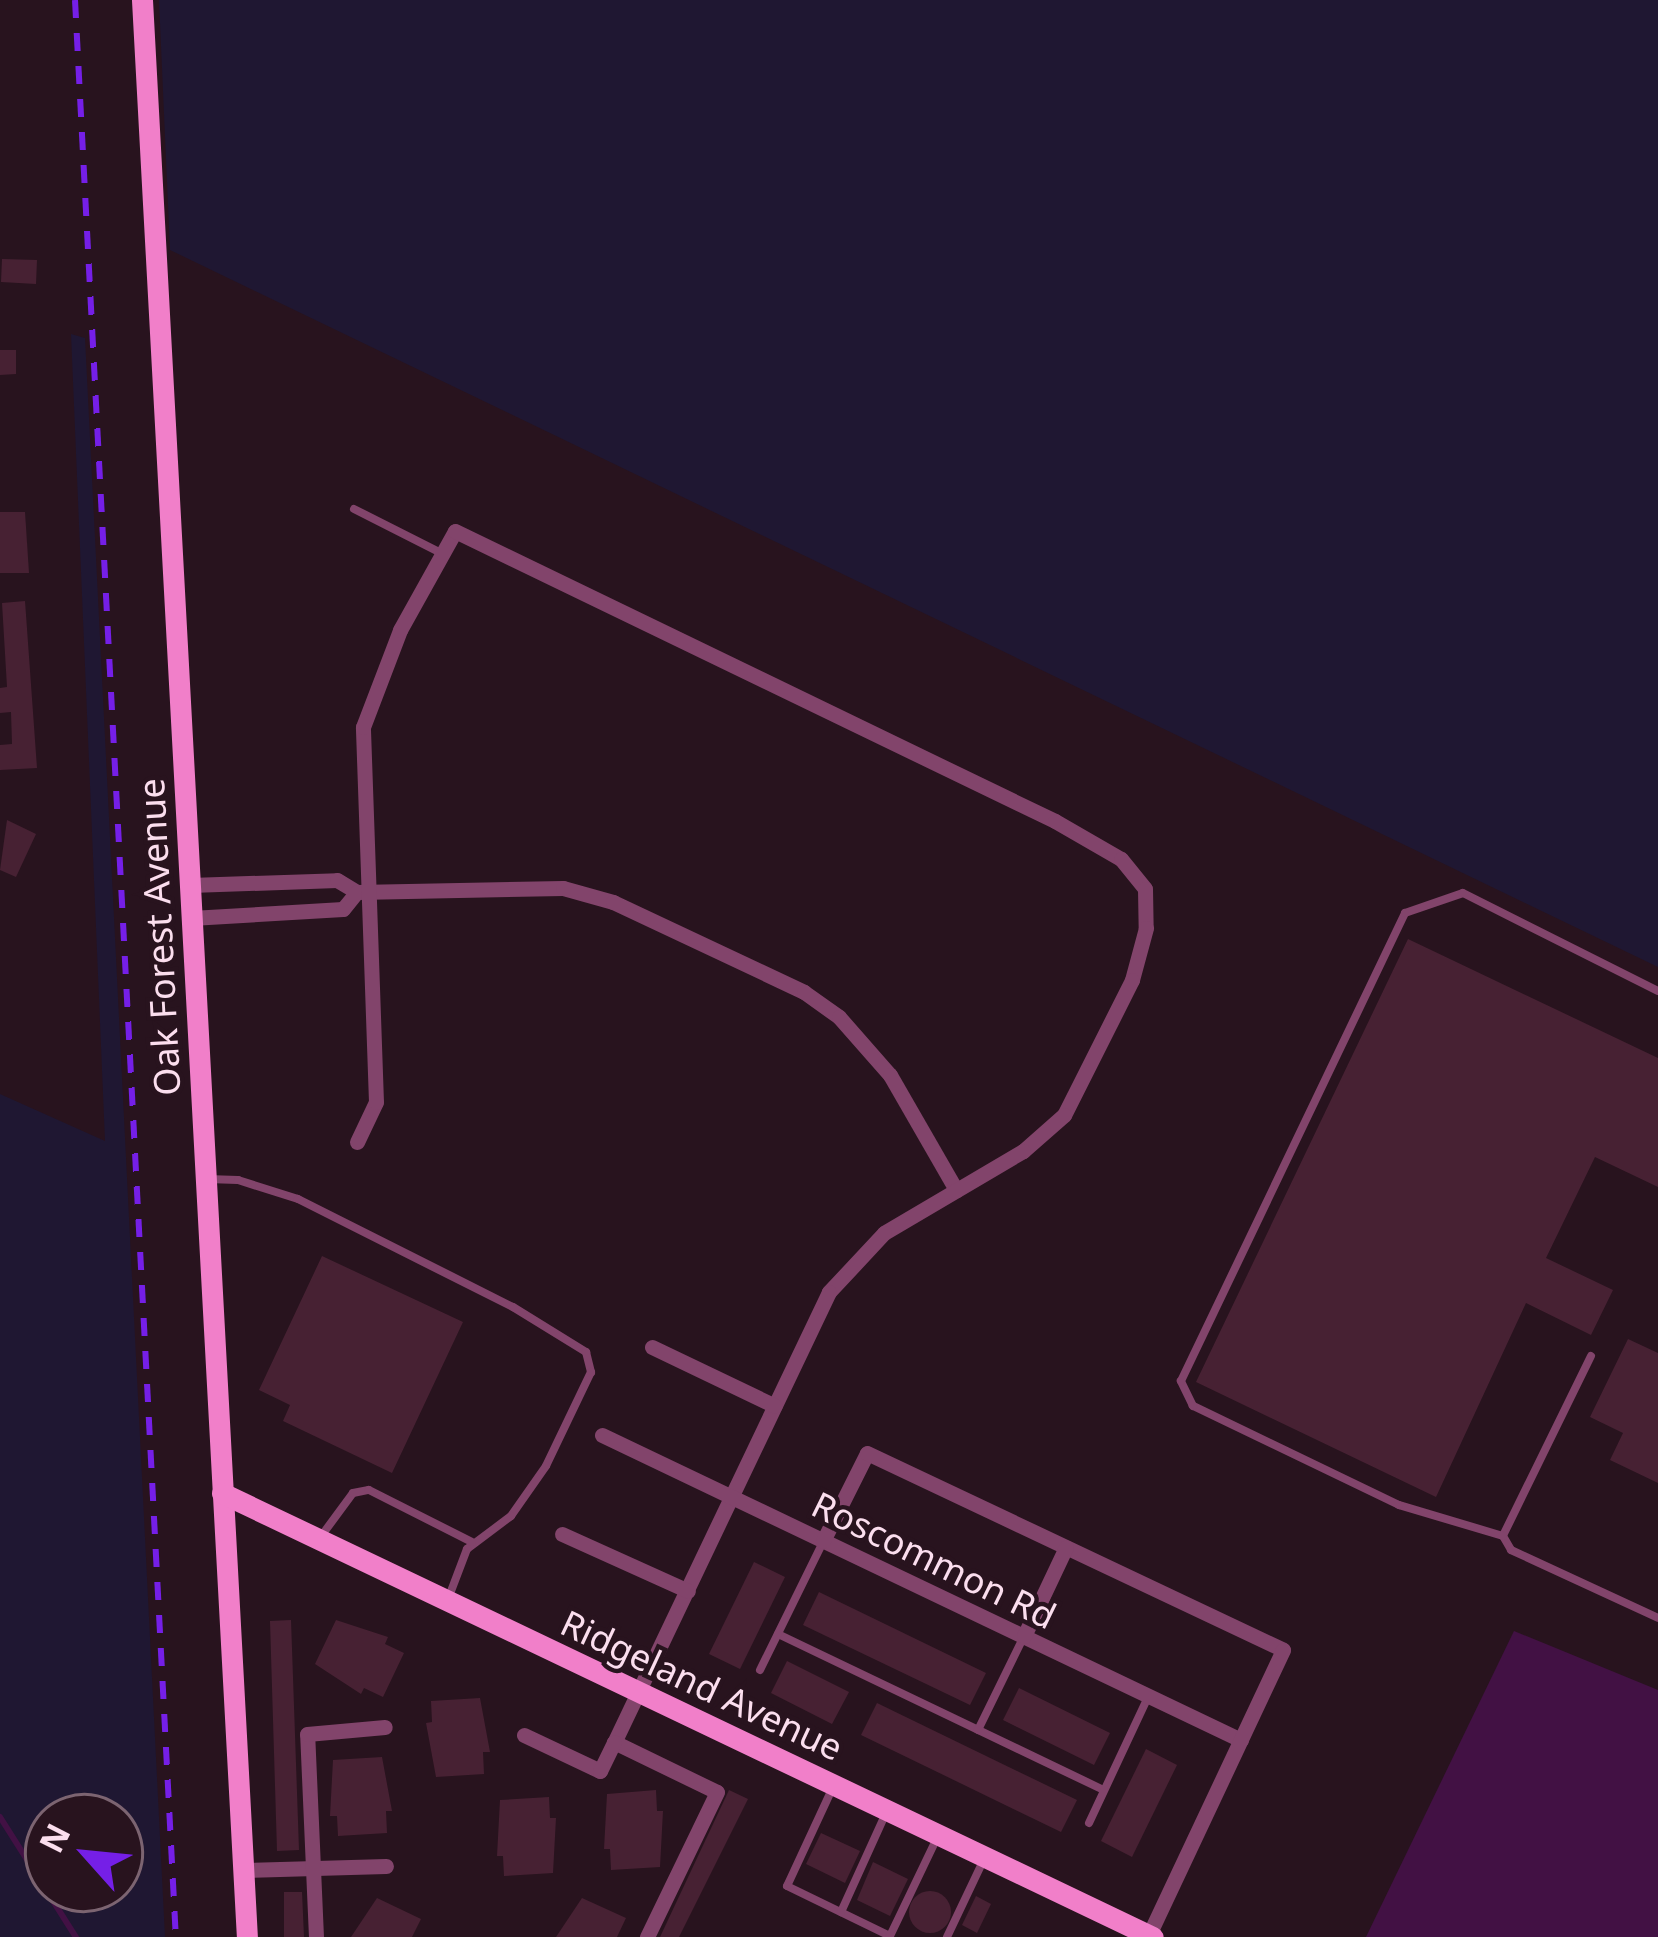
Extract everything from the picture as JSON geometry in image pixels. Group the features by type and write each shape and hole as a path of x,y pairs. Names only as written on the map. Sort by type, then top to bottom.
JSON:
{"street":[{"name":"Oak Forest Avenue","path":"142,0 247,1937"},
{"path":"357,1142 376,1102 362,892 363,727 440,552 454,531 1121,860 1145,889 1146,928 1096,1058 1064,1114 956,1190 884,1233 850,1264 775,1406 600,1771 524,1736"},
{"path":"190,886 337,880 362,892 563,888 613,902 804,992 867,1044 956,1190"},
{"path":"191,919 343,909 362,892"},
{"path":"652,1347 775,1406"},
{"name":"Roscommon Rd","path":"602,1435 1241,1740"},
{"path":"823,1541 867,1454 1283,1650 1151,1936"},
{"name":"Ridgeland Avenue","path":"222,1493 1151,1936"},
{"path":"562,1534 688,1591"},
{"path":"1024,1636 1066,1547"},
{"path":"316,1937 308,1734 385,1726"},
{"path":"614,1742 718,1792 647,1937"},
{"path":"243,1870 386,1866"}],"lane":[{"path":"354,509 440,552"},
{"path":"1658,991 1463,893 1405,913 1181,1381 1193,1406 1399,1505 1503,1536 1511,1550 1658,1618"},
{"path":"205,1179 238,1180 298,1199 513,1307 586,1352 591,1372 525,1501 472,1542 448,1601"},
{"path":"1503,1536 1591,1356"},
{"path":"319,1540 340,1506 369,1490 472,1542"},
{"path":"760,1670 823,1541"},
{"path":"778,1634 1104,1790"},
{"path":"978,1730 1024,1636"},
{"path":"1088,1823 1149,1696"},
{"path":"834,1785 787,1886 891,1936 939,1835"},
{"path":"841,1912 887,1810"},
{"path":"947,1937 985,1857"}],"shaded area":[{"path":"159,0 1658,0 1658,967 170,250"},
{"path":"71,334 85,338 165,1937 0,1937 0,1094 105,1141"},
{"path":"1514,1631 1658,1690 1658,1937 1366,1937"}],"building":[{"path":"2,259 37,260 36,284 1,282"},
{"path":"0,350 16,350 16,374 0,375"},
{"path":"0,512 25,512 29,573 0,573"},
{"path":"25,601 37,768 0,770 0,745 12,744 11,712 0,713 0,688 7,687 2,603"},
{"path":"7,820 36,834 16,877 0,870"},
{"path":"1408,939 1658,1058 1658,1187 1595,1157 1546,1258 1613,1290 1591,1335 1526,1303 1436,1497 1196,1382"},
{"path":"322,1256 463,1322 392,1473 283,1421 290,1405 259,1390"},
{"path":"1628,1339 1658,1353 1658,1483 1610,1460 1623,1433 1590,1417"},
{"path":"754,1562 785,1577 740,1669 709,1654"},
{"path":"819,1592 986,1673 970,1705 803,1625"},
{"path":"291,1620 299,1850 277,1851 270,1621"},
{"path":"336,1620 388,1637 385,1644 404,1653 383,1697 364,1688 361,1694 315,1664"},
{"path":"787,1661 849,1692 832,1724 771,1693"},
{"path":"1019,1688 1110,1733 1094,1765 1003,1720"},
{"path":"480,1698 490,1752 483,1752 484,1774 436,1777 426,1723 432,1722 431,1701"},
{"path":"877,1703 1077,1800 1061,1832 861,1735"},
{"path":"1146,1749 1177,1765 1132,1857 1101,1841"},
{"path":"382,1757 392,1811 386,1811 387,1833 338,1836 337,1816 330,1816 333,1760"},
{"path":"656,1790 657,1811 663,1811 660,1867 611,1870 610,1849 604,1849 607,1794"},
{"path":"729,1790 748,1799 679,1937 660,1937"},
{"path":"549,1797 550,1818 556,1818 553,1873 504,1876 503,1856 497,1856 500,1800"},
{"path":"821,1833 860,1851 845,1883 806,1864"},
{"path":"873,1862 908,1879 890,1916 857,1900"},
{"path":"930,1891 945,1897 951,1912 945,1927 930,1933 915,1927 909,1912 915,1897"},
{"path":"284,1892 302,1892 304,1937 284,1937"},
{"path":"976,1896 991,1904 977,1933 962,1925"},
{"path":"377,1898 421,1919 412,1937 351,1937"},
{"path":"582,1898 626,1918 617,1937 556,1937"}],"waterway":[{"path":"0,1817 76,1937"}],"railway":[{"path":"75,0 176,1937"}]}
